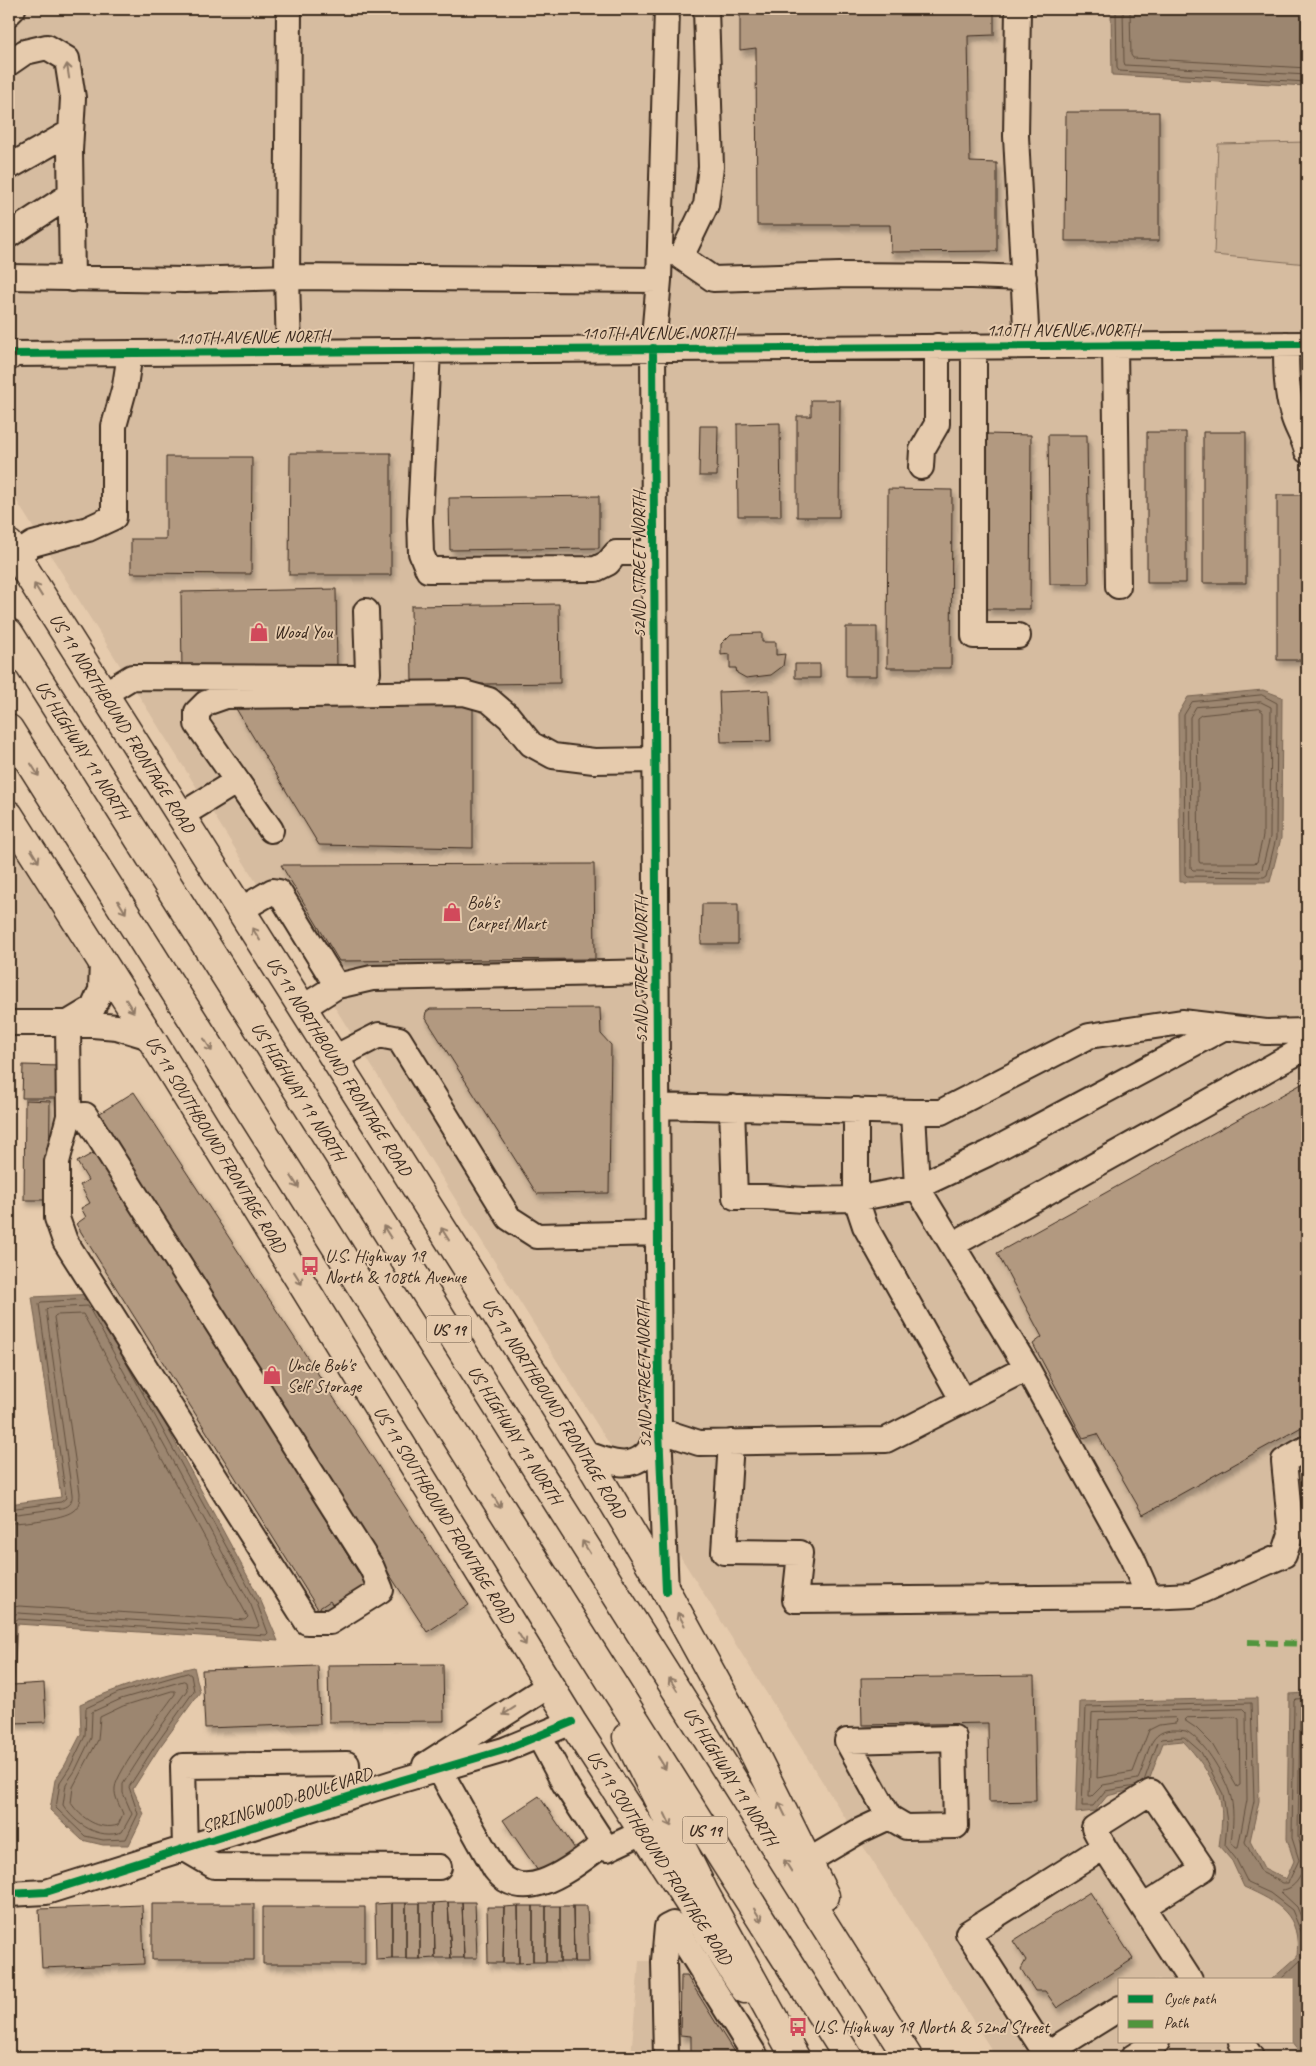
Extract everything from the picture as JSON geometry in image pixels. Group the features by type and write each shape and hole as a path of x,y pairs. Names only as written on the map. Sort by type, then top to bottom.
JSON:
{"main road":[{"name":"US 19 NORTHBOUND FRONTAGE ROAD","path":"12,550 584,1453 666,1591 743,1730 888,2026"},
{"name":"US HIGHWAY 19 NORTH","path":"9,633 908,2057"},
{"name":"US 19","path":"9,729 848,2057"},
{"name":"US 19 SOUTHBOUND FRONTAGE ROAD","path":"9,815 150,1037 572,1722 789,2057"},
{"path":"561,1604 704,1892 795,2057"}],"street":[{"path":"9,13 14,9"},
{"path":"289,9 289,352"},
{"name":"52ND STREET NORTH","path":"666,1591 659,1430 654,348 659,280 667,9"},
{"path":"706,9 711,167 706,205 681,257 713,279 840,275 1024,278"},
{"path":"1018,9 1016,136 1028,346"},
{"path":"9,63 25,52 47,47 66,59 73,98 70,195 72,279"},
{"path":"9,167 71,126"},
{"path":"9,235 70,195"},
{"path":"9,277 185,280 288,277 659,280"},
{"path":"1296,344 1287,388 1293,416 1307,451"},
{"name":"110TH AVENUE NORTH","path":"10,355 1296,344"},
{"path":"1115,345 1118,586"},
{"path":"922,467 922,450 937,424 937,346"},
{"path":"974,346 974,636 1018,636"},
{"path":"428,350 420,520 421,553 428,570 596,569 608,562 616,553 654,553"},
{"path":"12,550 88,529 114,517 114,426 125,386 130,353"},
{"path":"104,694 132,677 362,678 368,673 366,611"},
{"path":"271,830 197,724 197,712 206,703 226,696 464,693 489,700 509,717 531,744 553,756 594,761 655,760"},
{"path":"180,816 237,781"},
{"path":"240,910 273,891 279,892 337,986"},
{"path":"68,1023 93,1008 101,990 102,962"},
{"path":"302,1008 337,986 372,978 656,972"},
{"path":"657,1106 941,1112 1089,1036 1182,1022 1266,1032 1307,1031"},
{"path":"9,1023 68,1023 117,1028 150,1037"},
{"path":"68,1023 69,1116 57,1162 57,1218 65,1241 307,1622 330,1622 381,1590 372,1568 85,1115 69,1116"},
{"path":"732,1107 735,1196 764,1196 803,1200 856,1199 917,1187 987,1154 1225,1027"},
{"path":"334,1058 379,1035 399,1038 509,1218 537,1236 658,1233"},
{"path":"952,1245 1307,1047"},
{"path":"856,1110 856,1199 865,1226 962,1401"},
{"path":"913,1112 917,1187 1027,1368 1132,1558 1149,1597"},
{"path":"659,1430 699,1443 886,1440 1027,1368"},
{"name":"52ND STREET NORTH","path":"584,1453 615,1464 633,1463 646,1455 659,1430"},
{"path":"731,1442 724,1552 800,1552 795,1600 1192,1595 1284,1555 1291,1534 1284,1461 1307,1448"},
{"name":"SPRINGWOOD BOULEVARD","path":"402,1780 550,1685"},
{"name":"SPRINGWOOD BOULEVARD","path":"9,1894 46,1892 402,1780 504,1750 572,1722"},
{"path":"539,1736 564,1783 607,1849 643,1832"},
{"path":"954,1738 956,1826 906,1826 889,1817 847,1741 954,1738"},
{"path":"348,1797 347,1764 183,1766 185,1849 214,1866 439,1867"},
{"path":"439,1769 495,1869 503,1879 518,1886 545,1883 604,1844"},
{"path":"1143,1908 1202,1869 1151,1792 1094,1828 1143,1908 1179,1976"},
{"path":"808,1861 859,1831 889,1817"},
{"path":"1104,1847 968,1932 1047,2055 1118,2009"},
{"path":"666,2057 664,1961 666,1927 673,1924 756,2057"},
{"path":"1133,2057 1154,2044"},
{"path":"1242,2044 1251,2057"}],"shaded area":[{"path":"9,9 1111,9 1113,75 1307,86 1307,142 1218,144 1215,255 1307,264 1307,331 18,342 15,337 9,342"},
{"path":"1307,142 1307,264 1214,255 1218,144"},
{"path":"1307,356 1307,1693 1289,1694 1287,1839 1295,1861 1286,1879 1264,1868 1250,1841 1259,1801 1257,1698 1080,1702 1095,1811 1107,1796 1127,1791 1145,1791 1163,1743 1183,1741 1197,1755 1219,1796 1222,1823 1219,1846 1232,1861 1244,1887 1267,1897 1288,1912 1299,1940 1297,1957 1273,1978 1118,1978 1118,2044 1293,2044 1303,2057 996,2057 675,1548 670,1423 665,361","holes":["1263,690 1282,697 1281,838 1270,882"]},
{"path":"642,361 647,1427 638,1445 630,1450 617,1451 613,1450 9,489 9,370 14,367"},
{"path":"9,836 91,966 90,986 84,998 66,1010 9,1010"},
{"path":"712,1960 775,2057 631,2057 639,1961"}],"water":[{"path":"1111,9 1307,9 1307,86 1112,75"},
{"path":"1263,690 1282,697 1281,838 1270,882 1180,882 1178,714 1188,697"},
{"path":"95,1294 261,1601 278,1641 17,1624 9,1774 9,1504 61,1497 32,1297"},
{"path":"194,1667 200,1692 159,1748 133,1789 144,1814 129,1845 103,1845 82,1840 50,1810 55,1780 81,1734 80,1704 136,1683"},
{"path":"1307,1693 1307,2057 1303,2057 1293,2044 1294,1978 1273,1978 1297,1957 1295,1930 1291,1920 1277,1905 1244,1887 1232,1861 1219,1846 1222,1815 1221,1802 1208,1774 1188,1746 1183,1741 1163,1743 1145,1791 1127,1791 1107,1796 1095,1811 1076,1813 1080,1702 1257,1698 1259,1801 1250,1841 1264,1868 1286,1879 1294,1861 1287,1839 1289,1694"}],"building":[{"path":"740,9 994,9 994,35 968,36 970,162 997,163 997,251 891,252 890,225 757,225 756,48 740,50"},
{"path":"1066,112 1159,112 1159,241 1065,241"},
{"path":"811,400 840,400 839,517 797,517 797,416 811,416"},
{"path":"780,423 781,516 738,516 737,424"},
{"path":"700,426 718,426 717,476 699,476"},
{"path":"1147,432 1186,432 1186,583 1147,583"},
{"path":"1203,432 1246,432 1246,583 1203,583"},
{"path":"987,434 1031,435 1030,609 987,609"},
{"path":"1048,435 1087,435 1089,584 1050,584"},
{"path":"290,453 391,453 391,575 289,575"},
{"path":"166,457 252,457 251,574 131,573 131,539 166,539"},
{"path":"888,489 952,490 951,668 887,668"},
{"path":"1277,495 1307,495 1307,660 1277,660"},
{"path":"599,496 599,548 450,550 449,498"},
{"name":"Wood You","path":"336,589 337,671 182,674 181,592"},
{"path":"559,604 560,683 412,685 411,606"},
{"path":"846,627 877,627 877,676 846,676"},
{"path":"762,633 762,642 776,642 776,655 785,654 783,666 771,675 746,678 737,673 736,668 730,668 730,654 721,655 721,644 731,634"},
{"path":"795,664 820,664 820,678 795,678"},
{"path":"769,690 771,741 721,742 719,692"},
{"path":"473,705 473,848 319,845 235,707"},
{"name":"Bob's Carpet Mart","path":"594,864 595,959 339,961 281,865"},
{"path":"702,904 738,904 738,944 701,944"},
{"path":"600,1008 601,1034 611,1045 609,1193 537,1194 425,1017 426,1012 430,1009"},
{"path":"23,1065 59,1066 59,1098 22,1098"},
{"path":"1307,1081 1307,1424 1143,1515 1097,1434 1083,1438 1033,1344 1042,1337 997,1253"},
{"path":"134,1092 469,1605 427,1632 92,1118"},
{"path":"25,1100 50,1101 49,1200 24,1200"},
{"path":"97,1151 368,1588 336,1610 330,1601 318,1609 76,1224 86,1217 81,1208 90,1203 80,1185 88,1180 77,1162"},
{"path":"443,1664 444,1721 329,1722 328,1665"},
{"path":"318,1666 320,1724 205,1728 202,1670"},
{"path":"1034,1676 1036,1801 989,1802 988,1723 862,1725 861,1678"},
{"path":"44,1683 46,1722 13,1723 12,1685"},
{"path":"539,1796 575,1849 540,1874 503,1820"},
{"path":"1090,1892 1133,1959 1057,2008 1045,1991 1035,1991 1021,1969 1026,1960 1013,1941"},
{"path":"448,1902 462,1902 464,1958 451,1958"},
{"path":"448,1902 451,1958 435,1958 434,1903"},
{"path":"462,1902 475,1902 477,1958 464,1958"},
{"path":"392,1903 406,1903 406,1959 392,1959"},
{"path":"392,1903 392,1959 376,1960 375,1904"},
{"path":"406,1903 420,1903 420,1959 406,1959"},
{"path":"420,1903 434,1903 435,1958 420,1959"},
{"path":"152,1904 254,1904 254,1960 152,1960"},
{"path":"142,1905 144,1964 42,1968 39,1909"},
{"path":"518,1906 533,1906 533,1962 519,1963"},
{"path":"518,1906 519,1963 503,1963 504,1907"},
{"path":"533,1906 546,1906 546,1962 533,1962"},
{"path":"546,1906 560,1906 560,1962 546,1962"},
{"path":"560,1906 573,1906 574,1962 560,1962"},
{"path":"573,1906 587,1906 589,1962 574,1962"},
{"path":"263,1907 365,1907 365,1964 263,1964"},
{"path":"487,1907 504,1907 503,1963 488,1963"},
{"path":"681,1976 687,1976 737,2057 691,2057 691,2036 680,2035"}],"marked path":[{"path":"1248,1642 1307,1644"}],"cycle path":[{"path":"9,354 1307,344"},
{"path":"653,348 659,1430 666,1591"},
{"path":"9,1894 46,1892 402,1780 504,1750 572,1722"}],"place":[{"name":"Wood You","path":"259,632"},
{"name":"Bob's Carpet Mart","path":"452,912"},
{"name":"U.S. Highway 19 North & 108th Avenue","path":"310,1266"},
{"name":"Uncle Bob's Self Storage","path":"272,1375"},
{"name":"U.S. Highway 19 North & 52nd Street","path":"798,2027"}]}
